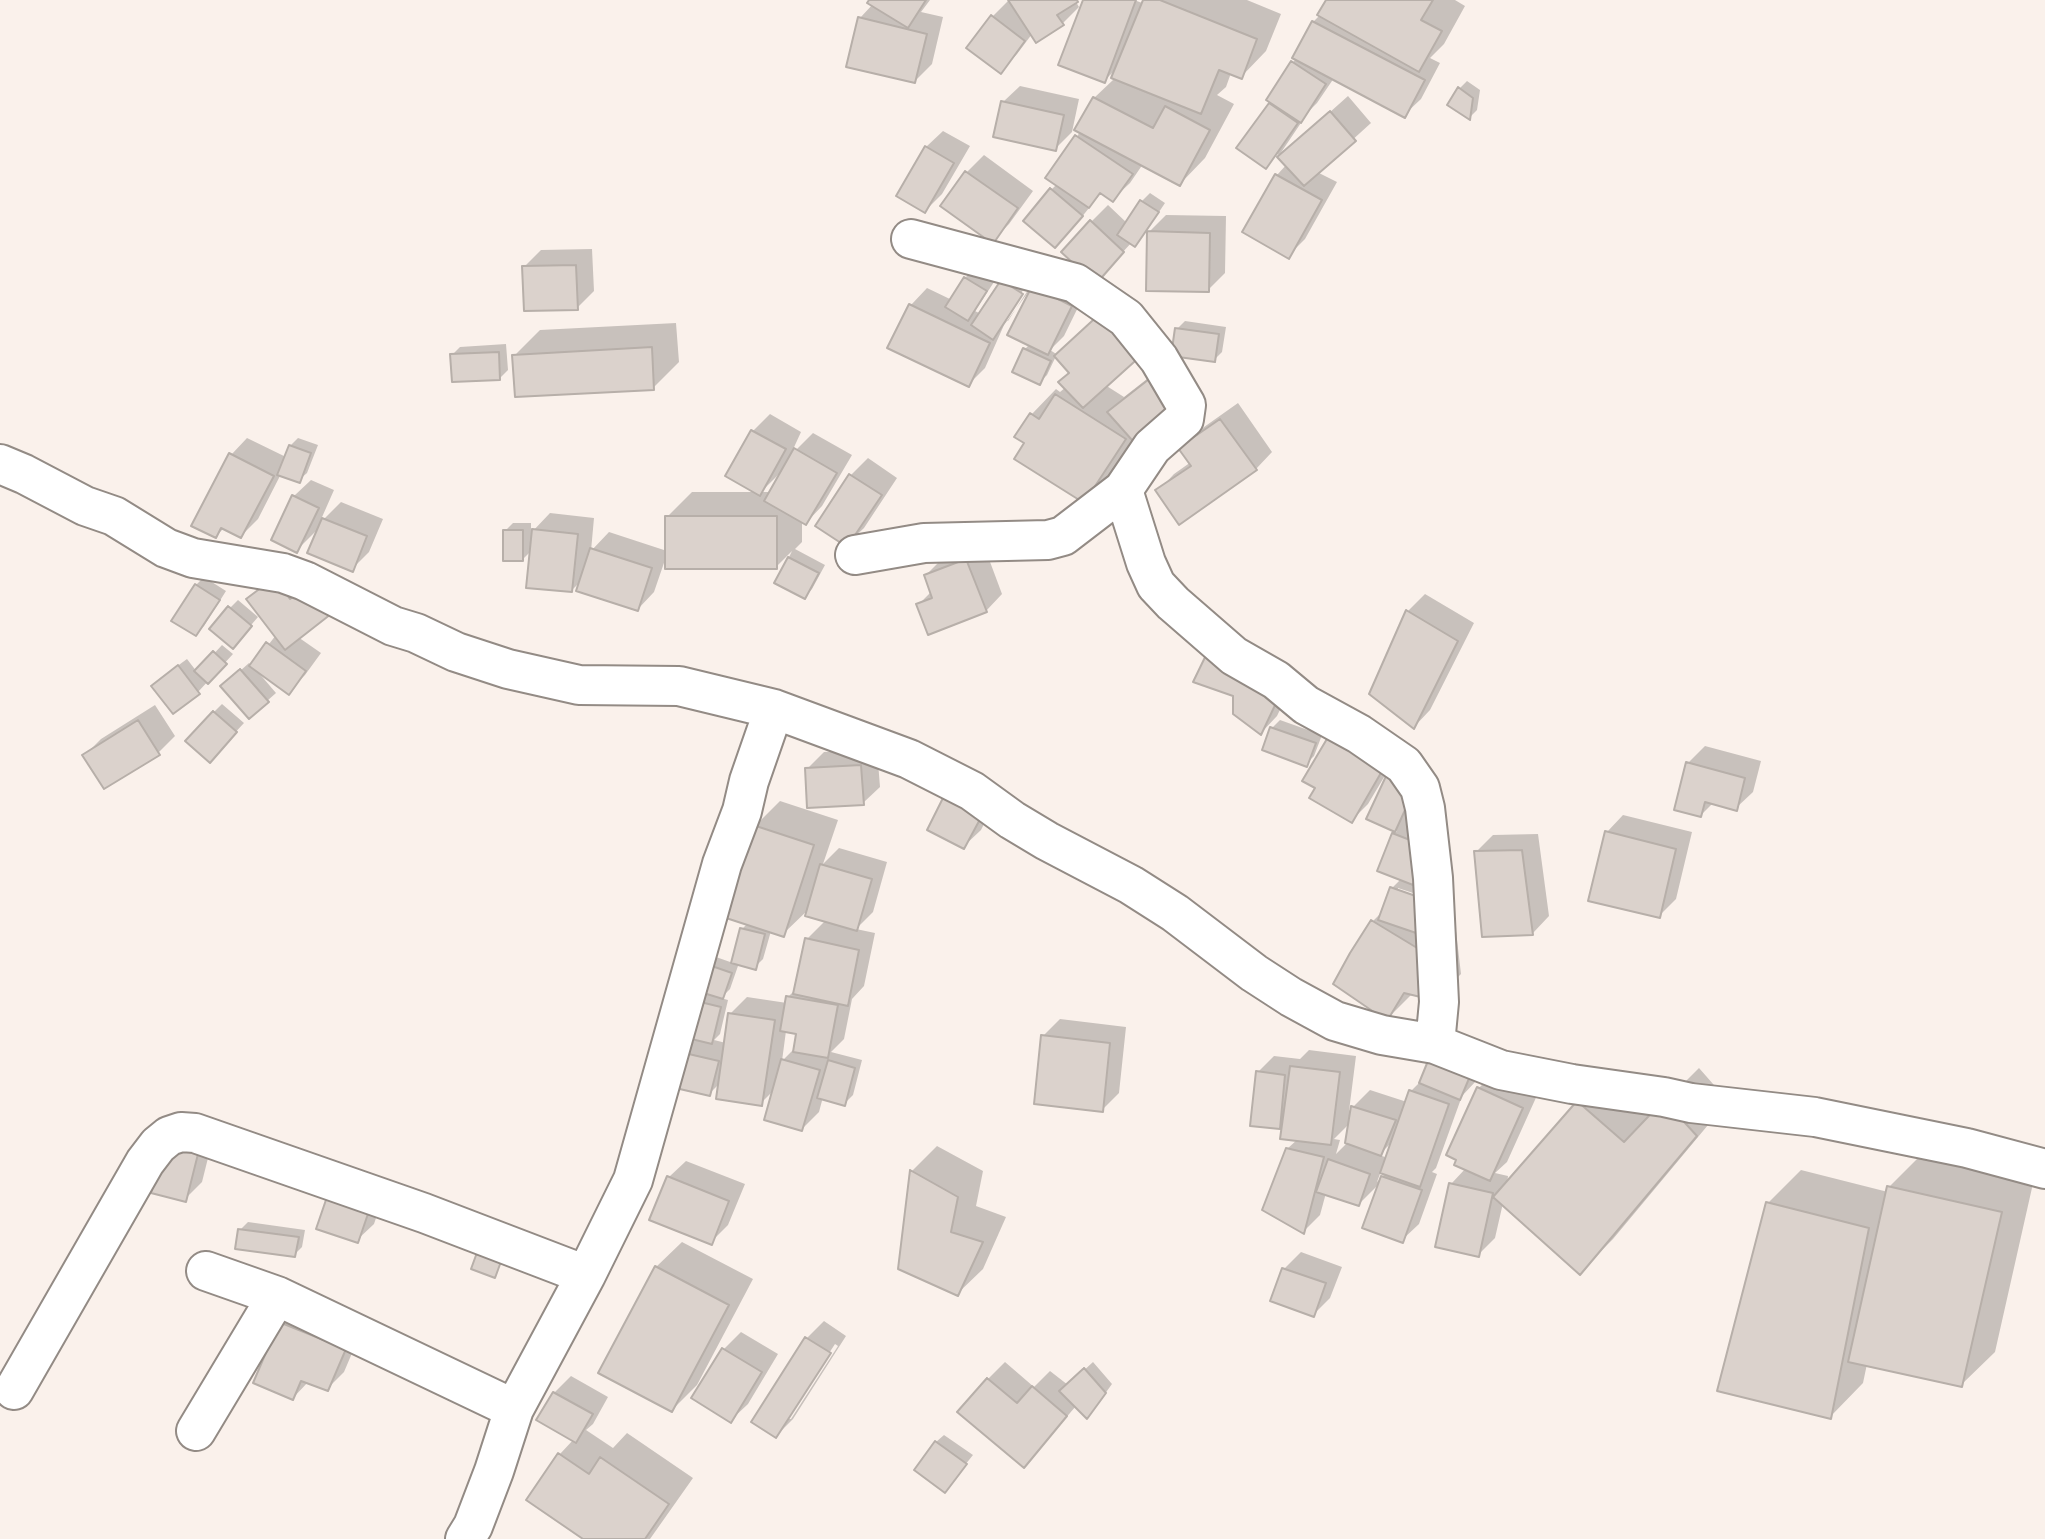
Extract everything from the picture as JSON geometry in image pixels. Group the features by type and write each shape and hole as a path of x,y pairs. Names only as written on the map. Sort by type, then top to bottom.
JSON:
{"street":[{"path":"855,555 924,543 1048,540 1063,536 1123,490 1152,447 1184,419 1186,405 1159,359 1126,318 1075,283 911,239"},
{"path":"0,464 85,506 114,516 166,548 193,558 283,573 393,626 508,669 579,685 679,686 774,709 909,759 972,791 1047,841 1131,885 1175,913 1254,973 1335,1021 1382,1035 1435,1044 1501,1070 1691,1103 1815,1117 1967,1148 2045,1169"},
{"path":"1123,490 1151,574 1156,585 1173,603 1234,656 1276,680 1306,705 1359,734 1404,765 1420,788 1433,878 1439,1002 1435,1044"},
{"path":"465,1539 494,1471 514,1409 633,1180 722,864 774,709"},
{"path":"14,1390 145,1162 158,1145 169,1136 181,1132 195,1133 424,1213 586,1275"},
{"path":"206,1271 277,1296 514,1409"},
{"path":"196,1431 277,1296"}],"building":[{"path":"869,0 926,0 908,28 867,3"},
{"path":"1008,0 1078,2 1057,15 1064,25 1036,43"},
{"path":"1083,0 1136,0 1105,83 1058,65"},
{"path":"1143,0 1160,0 1257,39 1242,79 1219,70 1201,114 1111,78"},
{"path":"1326,0 1433,0 1421,20 1442,31 1419,72 1317,15"},
{"path":"991,15 1025,41 1001,74 966,48"},
{"path":"858,17 927,34 915,83 846,67"},
{"path":"1312,21 1425,80 1405,118 1292,58"},
{"path":"1291,61 1326,84 1301,123 1266,100"},
{"path":"1458,87 1473,98 1470,120 1447,105"},
{"path":"1093,97 1153,128 1165,106 1210,130 1180,186 1074,130"},
{"path":"1001,101 1064,115 1056,151 993,137"},
{"path":"1269,103 1298,123 1266,169 1236,148"},
{"path":"1330,111 1356,141 1304,186 1277,157"},
{"path":"1075,135 1133,174 1113,202 1100,193 1089,208 1045,178"},
{"path":"925,146 954,163 925,213 896,196"},
{"path":"965,171 1018,208 993,244 940,206"},
{"path":"1275,174 1322,200 1289,259 1242,232"},
{"path":"1050,188 1083,216 1055,248 1023,221"},
{"path":"1140,200 1159,212 1135,247 1117,235"},
{"path":"1090,220 1124,252 1096,284 1061,252"},
{"path":"1147,231 1210,233 1209,292 1146,291"},
{"path":"576,265 578,310 524,311 522,266"},
{"path":"964,277 987,291 968,321 945,307"},
{"path":"1001,280 1023,294 993,340 971,325"},
{"path":"1032,286 1072,306 1048,355 1007,335"},
{"path":"909,304 990,343 969,387 887,348"},
{"path":"1104,310 1144,353 1083,408 1058,382 1069,373 1054,356"},
{"path":"1175,328 1219,334 1215,362 1171,356"},
{"path":"652,347 654,390 515,397 512,355"},
{"path":"1023,348 1051,361 1040,385 1012,372"},
{"path":"499,352 500,380 452,382 450,354"},
{"path":"1153,376 1184,411 1140,449 1107,412"},
{"path":"1055,394 1126,439 1084,503 1014,459 1024,443 1014,437 1030,413 1039,419"},
{"path":"1220,419 1257,470 1179,525 1155,490 1191,466 1178,448"},
{"path":"751,430 786,449 760,496 725,476"},
{"path":"289,445 311,453 300,483 277,475"},
{"path":"794,448 837,473 806,525 764,501"},
{"path":"229,453 274,476 241,538 221,528 216,538 191,526"},
{"path":"849,474 882,495 847,547 815,526"},
{"path":"292,495 319,508 297,553 271,540"},
{"path":"665,516 777,516 777,569 665,569"},
{"path":"322,518 367,536 353,572 307,553"},
{"path":"532,529 578,534 572,592 526,588"},
{"path":"503,530 523,530 523,561 503,561"},
{"path":"590,548 652,568 638,611 576,591"},
{"path":"788,557 819,573 805,599 774,583"},
{"path":"966,559 987,612 928,635 916,604 932,598 924,575"},
{"path":"274,578 290,599 309,585 331,614 285,650 246,599"},
{"path":"195,584 220,600 196,636 171,621"},
{"path":"228,606 252,626 233,649 209,629"},
{"path":"1406,610 1458,641 1414,729 1369,694"},
{"path":"266,642 306,671 289,695 249,666"},
{"path":"1209,649 1277,701 1261,735 1233,714 1233,696 1193,682"},
{"path":"213,651 227,664 208,684 194,671"},
{"path":"178,665 200,694 173,714 151,686"},
{"path":"240,669 269,702 249,719 220,686"},
{"path":"213,711 237,732 210,763 185,741"},
{"path":"138,720 160,755 104,789 82,755"},
{"path":"1270,727 1316,743 1307,767 1262,750"},
{"path":"1334,727 1389,759 1352,823 1309,798 1315,788 1302,781"},
{"path":"1686,762 1745,778 1737,811 1705,802 1701,817 1674,810"},
{"path":"861,765 864,805 807,808 805,768"},
{"path":"1387,774 1416,786 1395,832 1366,819"},
{"path":"947,790 985,810 964,849 927,830"},
{"path":"753,825 814,845 784,937 723,917"},
{"path":"1605,831 1676,849 1660,918 1588,901"},
{"path":"1392,833 1428,847 1413,885 1377,871"},
{"path":"1522,850 1533,935 1482,937 1474,851"},
{"path":"820,864 872,879 857,931 805,916"},
{"path":"1390,887 1430,901 1419,934 1378,920"},
{"path":"1371,920 1432,957 1437,1001 1404,993 1387,1021 1333,984"},
{"path":"740,928 765,934 756,970 731,963"},
{"path":"805,938 859,950 848,1006 793,994"},
{"path":"706,964 732,973 723,999 697,991"},
{"path":"786,996 838,1005 828,1058 793,1052 796,1034 780,1031"},
{"path":"692,1000 721,1007 712,1044 683,1037"},
{"path":"728,1013 775,1020 762,1106 716,1099"},
{"path":"1041,1035 1110,1043 1103,1112 1034,1104"},
{"path":"1432,1051 1473,1069 1460,1100 1419,1083"},
{"path":"680,1052 719,1061 710,1096 671,1087"},
{"path":"781,1059 820,1070 802,1131 764,1120"},
{"path":"828,1060 855,1068 845,1106 817,1098"},
{"path":"1290,1066 1340,1072 1331,1145 1280,1139"},
{"path":"1256,1071 1285,1075 1280,1129 1250,1126"},
{"path":"1477,1087 1523,1108 1490,1181 1454,1165 1456,1160 1446,1155"},
{"path":"1409,1090 1449,1104 1420,1187 1380,1173"},
{"path":"1664,1100 1697,1136 1580,1275 1493,1197 1577,1101 1624,1142"},
{"path":"1351,1106 1396,1120 1381,1156 1345,1143"},
{"path":"163,1146 198,1154 186,1202 151,1193"},
{"path":"1286,1148 1324,1157 1304,1234 1262,1210"},
{"path":"1328,1159 1370,1174 1359,1206 1316,1192"},
{"path":"910,1170 958,1197 951,1232 983,1242 958,1296 898,1269"},
{"path":"667,1176 729,1201 712,1245 649,1220"},
{"path":"1381,1176 1422,1190 1403,1243 1362,1228"},
{"path":"1449,1183 1493,1193 1479,1257 1435,1247"},
{"path":"1887,1186 2002,1212 1962,1387 1848,1362"},
{"path":"328,1194 370,1208 358,1243 316,1229"},
{"path":"1766,1202 1869,1228 1831,1419 1717,1391"},
{"path":"238,1229 299,1237 295,1257 235,1249"},
{"path":"479,1247 503,1256 495,1278 471,1269"},
{"path":"655,1266 729,1305 672,1412 598,1373"},
{"path":"1282,1268 1326,1283 1314,1317 1270,1301"},
{"path":"279,1322 346,1349 328,1391 301,1381 293,1400 253,1383"},
{"path":"805,1337 831,1353 776,1438 751,1422"},
{"path":"722,1348 762,1372 731,1423 691,1398"},
{"path":"1084,1368 1106,1393 1087,1419 1059,1391"},
{"path":"987,1378 1017,1403 1032,1386 1067,1416 1024,1468 957,1412"},
{"path":"553,1392 593,1414 576,1443 536,1420"},
{"path":"935,1441 967,1464 945,1493 914,1470"},
{"path":"558,1453 589,1474 600,1457 669,1504 645,1539 583,1539 526,1500"}]}
